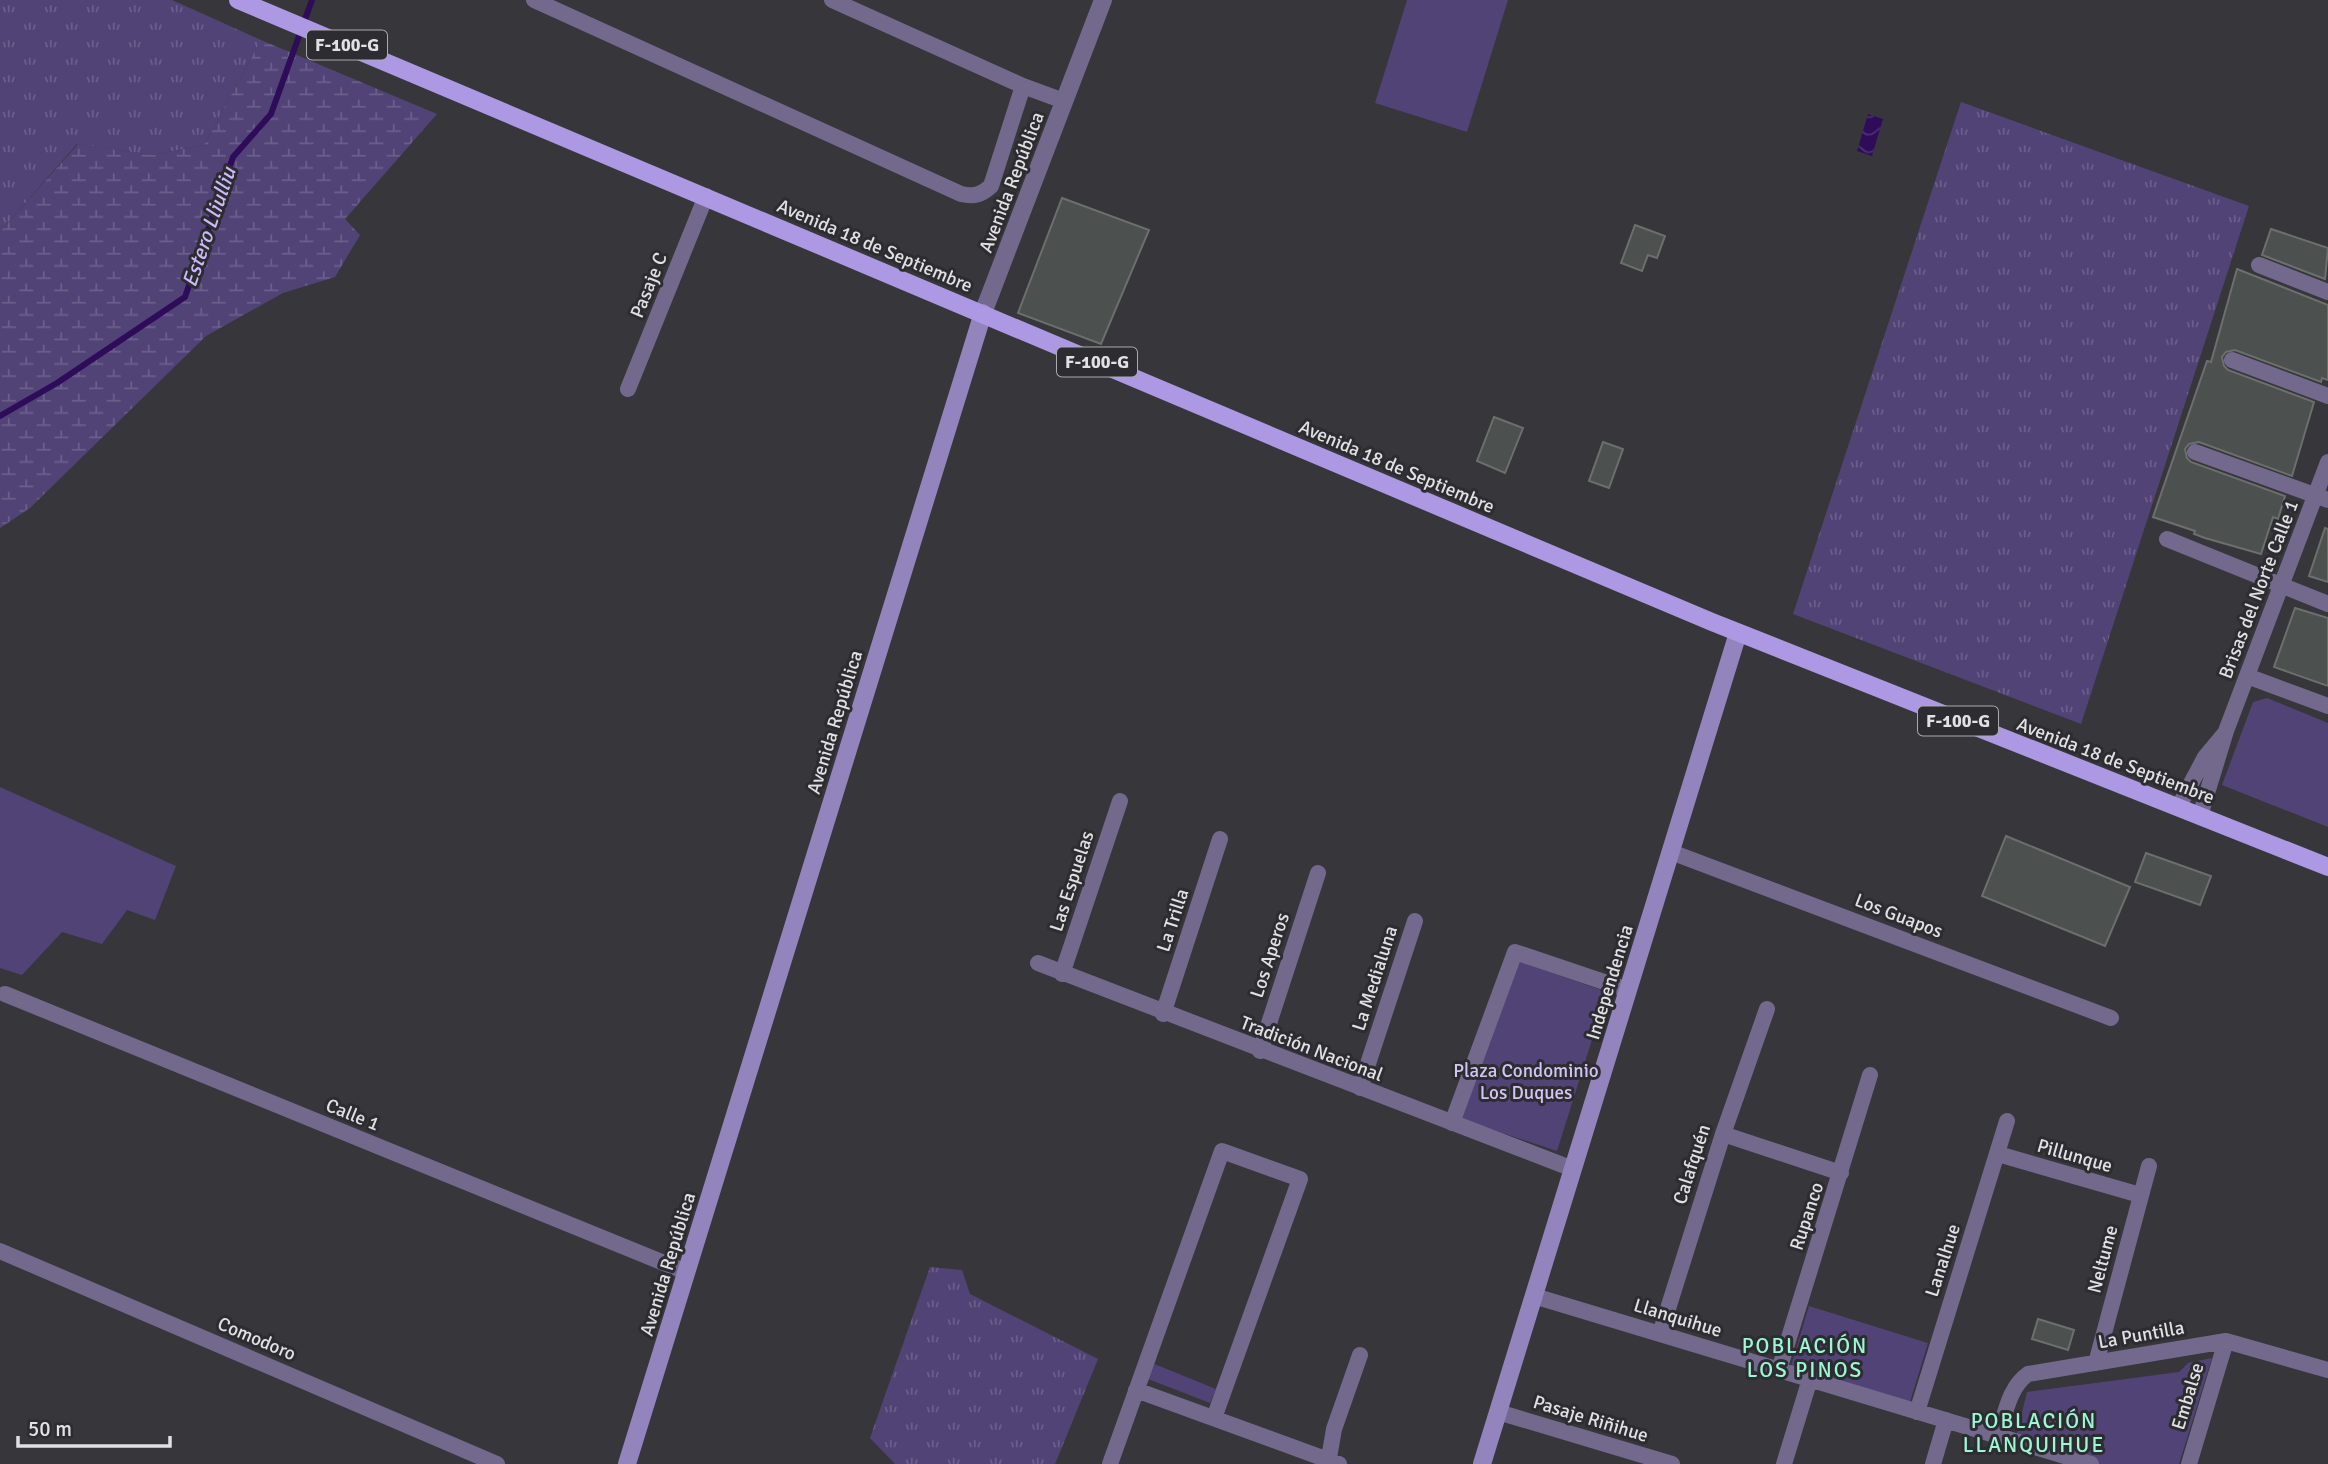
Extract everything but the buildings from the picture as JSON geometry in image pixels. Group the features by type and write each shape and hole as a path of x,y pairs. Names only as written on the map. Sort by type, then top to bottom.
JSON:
{"main road":[{"name":"Avenida 18 de Septiembre","path":"238,0 1738,633 2328,867"},
{"name":"Avenida República","path":"627,1464 983,313"},
{"name":"Independencia","path":"1482,1464 1738,633"}],"street":[{"path":"534,0 948,188 972,196 984,193 998,172 1023,86"},
{"path":"832,0 1023,86 1064,101"},
{"name":"Avenida República","path":"983,313 1103,0"},
{"name":"Pasaje C","path":"628,389 706,196"},
{"path":"2259,265 2328,292"},
{"path":"2232,359 2328,396"},
{"path":"2195,452 2322,497"},
{"name":"Brisas del Norte Calle 1","path":"2200,816 2226,731 2281,585 2322,497 2328,462"},
{"path":"2167,539 2328,604"},
{"path":"2247,676 2328,706"},
{"name":"Brisas del Norte Calle 1","path":"2178,808 2205,757 2226,731"},
{"name":"Las Espuelas","path":"1062,974 1120,801"},
{"name":"La Trilla","path":"1163,1014 1220,839"},
{"name":"Los Guapos","path":"1671,852 2111,1018"},
{"name":"Los Aperos","path":"1260,1051 1318,873"},
{"name":"La Medialuna","path":"1360,1088 1415,921"},
{"path":"1451,1124 1515,952 1628,990"},
{"name":"Tradición Nacional","path":"1038,963 1163,1014 1573,1169"},
{"name":"Calle 1","path":"5,995 686,1272"},
{"name":"Calafquén","path":"1660,1334 1723,1134 1767,1009"},
{"name":"Rupanco","path":"1779,1370 1870,1075"},
{"name":"Lanalhue","path":"1917,1412 2007,1121"},
{"path":"1723,1134 1841,1173"},
{"path":"1110,1464 1222,1151 1300,1179 1214,1418"},
{"name":"Pillunque","path":"1998,1154 2140,1195"},
{"name":"Neltume","path":"2096,1363 2149,1166"},
{"name":"Comodoro","path":"0,1251 497,1464"},
{"name":"Llanquihue","path":"1534,1296 2089,1464"},
{"name":"La Puntilla","path":"1998,1436 2019,1380 2028,1374 2226,1341 2328,1370"},
{"name":"Embalse","path":"2189,1464 2226,1341"},
{"path":"1136,1390 1332,1463 1334,1429 1360,1355"},
{"path":"1784,1464 1811,1379"},
{"name":"Pasaje Riñihue","path":"1498,1412 1672,1464"},
{"path":"1933,1464 1946,1420"}],"green space":[{"path":"0,0 172,0 261,40 204,145 152,155 77,144 0,232"},
{"path":"1407,0 1508,0 1467,132 1375,103"},
{"path":"261,40 437,114 345,219 360,235 335,277 283,293 206,336 30,508 0,528 0,232 78,144 152,155 204,145"},
{"path":"1961,102 2249,206 2081,724 1793,614"},
{"path":"2267,698 2328,723 2328,827 2222,785 2253,702"},
{"path":"0,787 176,866 155,920 127,910 102,944 62,932 22,975 0,968"},
{"name":"Plaza Condominio Los Duques","path":"1515,960 1607,992 1557,1151 1460,1119"},
{"path":"930,1267 962,1270 970,1294 1098,1359 1055,1464 895,1464 870,1438"},
{"path":"1809,1306 1928,1343 1909,1405 1790,1369"},
{"path":"2212,1358 2179,1464 2089,1464 2015,1441 2027,1392 2179,1372 2188,1363"},
{"path":"1152,1363 1216,1389 1210,1403 1148,1379"}],"water":[{"path":"1868,114 1883,119 1872,156 1857,151"}],"waterway":[{"name":"Estero Lliulliu","path":"0,416 57,383 185,297 233,157 271,114 312,0"}],"district":[{"name":"POBLACIÓN LOS PINOS","path":"1805,1358"},
{"name":"POBLACIÓN LLANQUIHUE","path":"2034,1433"}]}
